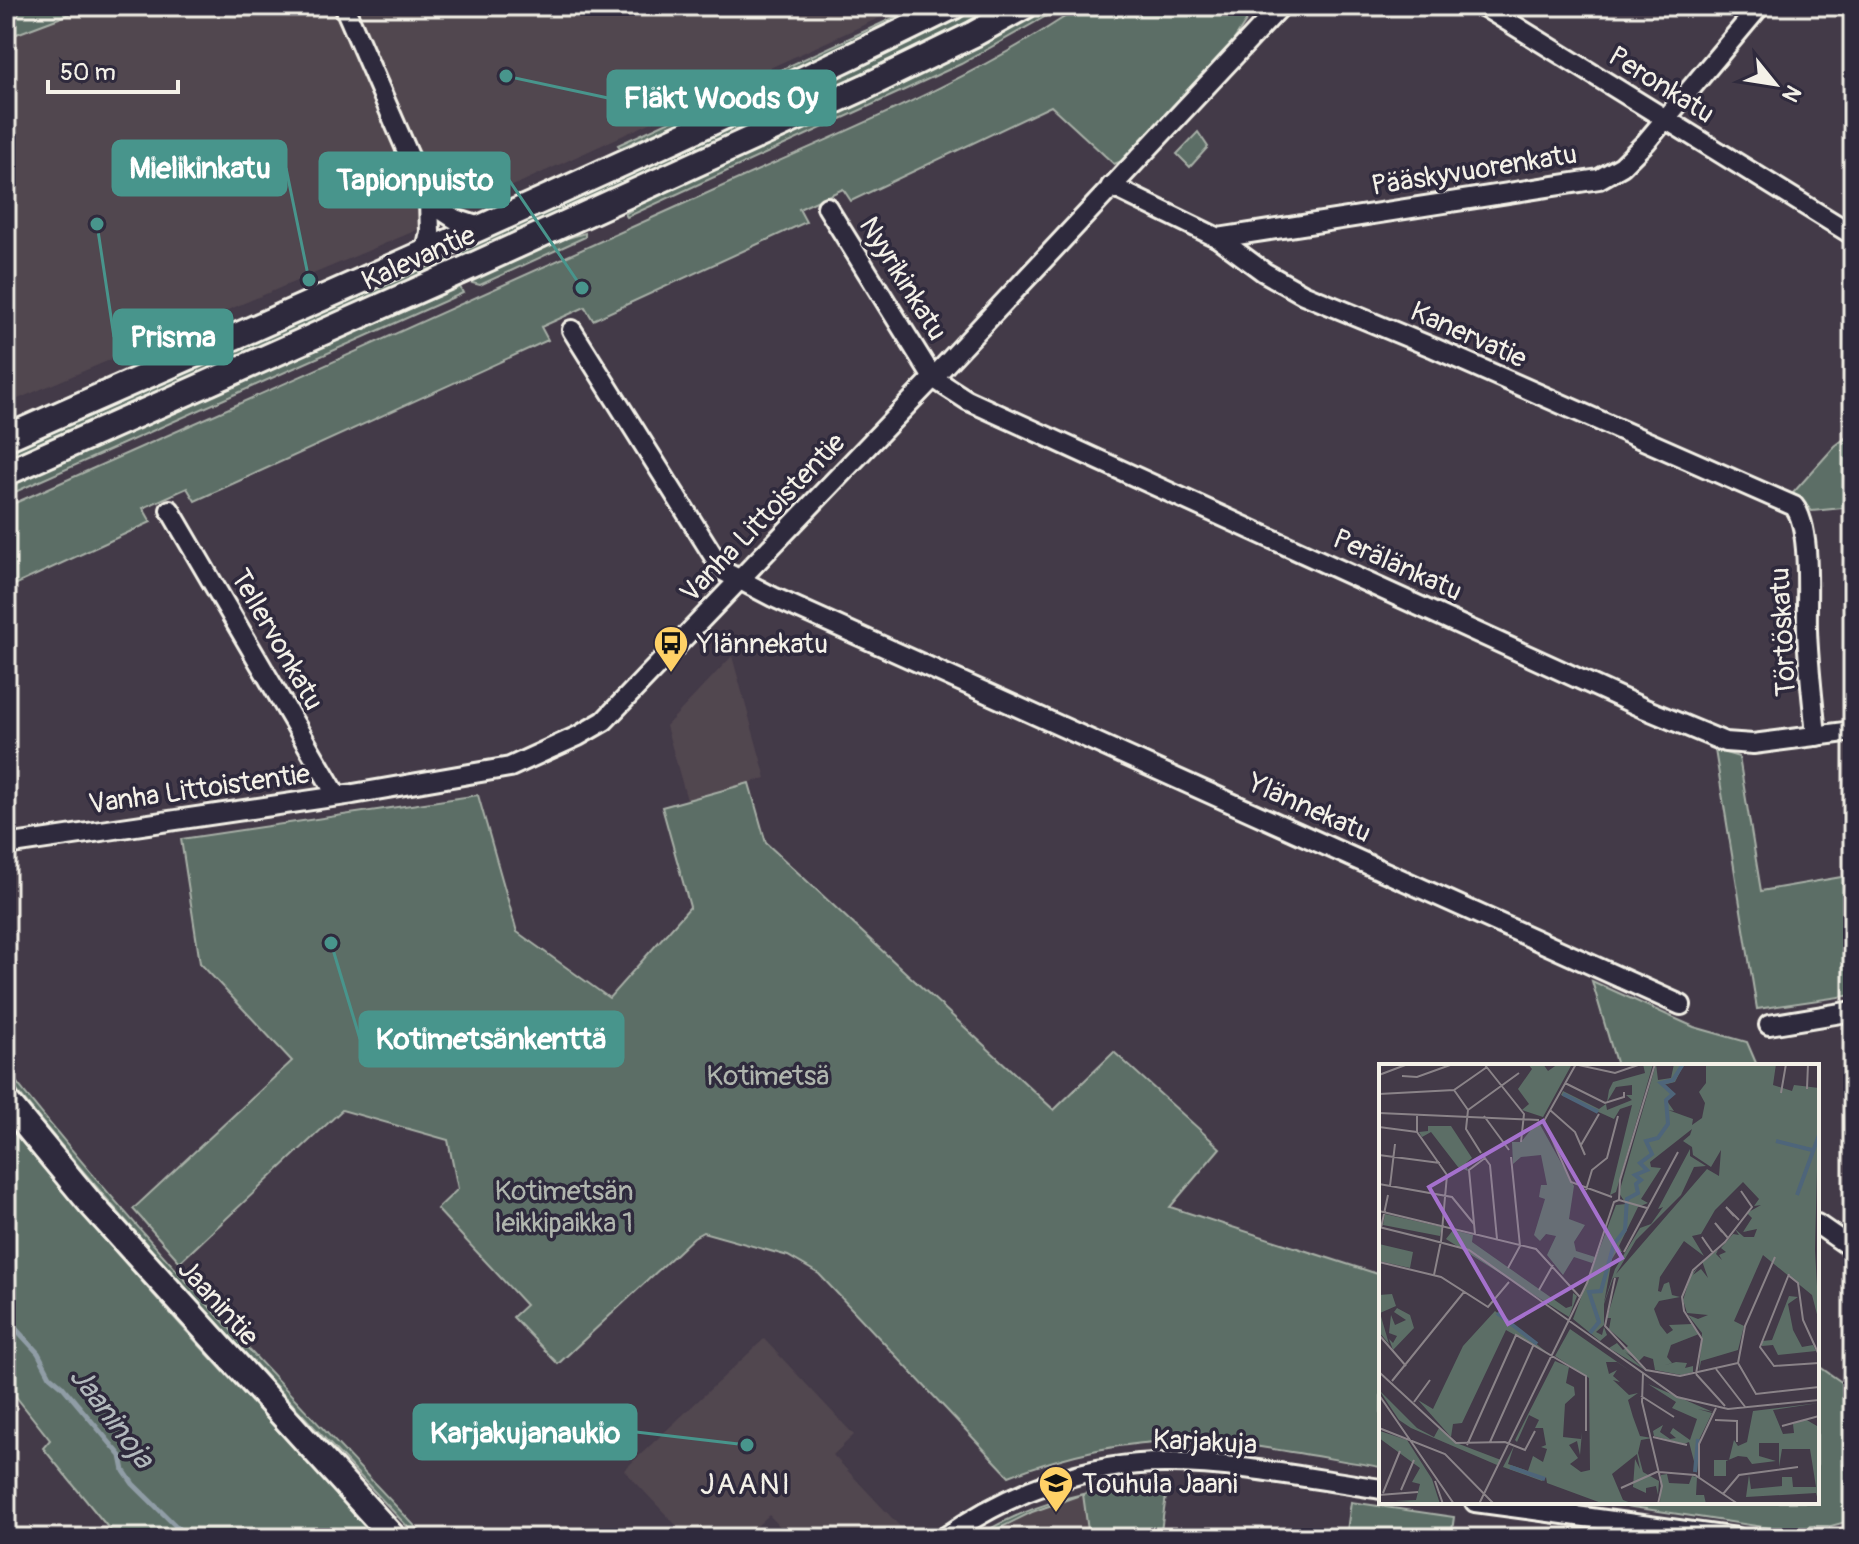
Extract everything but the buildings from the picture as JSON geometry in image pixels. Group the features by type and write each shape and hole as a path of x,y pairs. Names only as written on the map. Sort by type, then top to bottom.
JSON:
{"main road":[{"name":"Kalevantie","path":"6,438 480,227 855,56 954,6"},
{"name":"Kalevantie","path":"6,473 865,87 1025,6"},
{"name":"Jaanintie","path":"6,1101 91,1204 394,1538"}],"street":[{"path":"344,6 429,202 430,232 426,251"},
{"name":"Vanha Littoistentie","path":"6,845 510,767 604,721 933,378 1281,6"},
{"name":"Peronkatu","path":"1483,6 1853,235"},
{"name":"Pääskyvuorenkatu","path":"1218,238 1599,179 1622,166 1646,142 1760,6"},
{"name":"Kanervatie","path":"1111,186 1218,238 1264,272 1303,294 1794,506 1803,526"},
{"path":"429,202 455,219 480,227"},
{"name":"Nyyrikinkatu","path":"827,207 933,378"},
{"name":"Ylännekatu","path":"572,330 723,571 1681,1005"},
{"name":"Perälänkatu","path":"933,378 967,400 1643,708 1725,742 1753,744 1853,731"},
{"name":"Tellervonkatu","path":"170,510 337,796"},
{"name":"Törtöskatu","path":"1803,526 1807,566 1807,631 1816,736"},
{"path":"1769,1025 1853,1011"},
{"path":"1819,1225 1853,1249"},
{"name":"Karjakuja","path":"944,1538 991,1508 1026,1491 1076,1475 1122,1467 1164,1463 1203,1464 1379,1489"},
{"path":"1490,1504 1737,1538"}],"shaded area":[{"path":"91,6 905,6 410,233 6,404 6,38"},
{"path":"732,656 766,778 687,800 666,726"},
{"path":"764,1339 854,1435 833,1455 908,1538 791,1538 769,1515 744,1538 688,1538 624,1470"},
{"name":"Touhula Jaani","path":"1084,1494 1089,1538 980,1538 1032,1512"}],"green space":[{"path":"6,6 91,6 6,38"},
{"path":"919,6 934,6 836,53 620,148 618,145"},
{"path":"982,6 1006,6 968,27 462,261 457,248"},
{"path":"1045,6 1064,6 961,64 627,217 625,214 657,194 1028,17"},
{"path":"1081,6 1253,6 1243,16 1247,20 1226,52 1122,161 1114,164 1051,106 851,201 843,189 799,209 806,222 593,320 585,307 541,327 548,340 195,501 187,488 143,508 151,522 6,589 6,507 896,108 991,61"},
{"path":"1198,132 1208,147 1190,167 1177,154"},
{"path":"585,233 585,237 480,285 472,283 470,277 543,245"},
{"path":"447,251 453,264 6,461 6,450"},
{"path":"460,287 463,293 6,496 6,485"},
{"path":"1853,432 1853,507 1812,511 1793,493 1835,446"},
{"path":"1715,750 1739,757 1761,891 1853,875 1853,995 1757,1009"},
{"name":"Kotimetsä","path":"749,783 766,843 1054,1110 1114,1052 1220,1148 1170,1207 1379,1274 1379,1467 1256,1447 1181,1441 1094,1451 1009,1476 819,1274 788,1256 703,1232 558,1364 513,1317 526,1305 437,1209 458,1189 448,1140 342,1110 180,1262 133,1209 292,1061 200,963 181,839 478,795 517,932 609,998 690,907 662,807"},
{"path":"1592,981 1694,1027 1747,1042 1758,1064 1616,1064"},
{"path":"6,1069 158,1250 426,1538 418,1538 155,1254 6,1077"},
{"path":"6,1123 142,1282 378,1538 104,1538 111,1531 43,1448 50,1440 6,1384"},
{"path":"1819,1366 1853,1390 1853,1458 1843,1465 1853,1477 1853,1520 1831,1526 1811,1526 1808,1534 1613,1504 1819,1504"},
{"path":"1168,1482 1160,1538 1089,1538 1083,1494"},
{"path":"1081,1495 974,1538 1044,1505"},
{"path":"1351,1502 1454,1517 1451,1538 1346,1538"}],"waterway":[{"path":"6,10 16,6"},
{"name":"Jaaninoja","path":"6,1318 38,1353 50,1376 121,1456 124,1471 133,1484 188,1538"}],"place":[{"name":"Fläkt Woods Oy","path":"506,76"},
{"name":"Prisma","path":"97,224"},
{"name":"Mielikinkatu","path":"309,280"},
{"name":"Tapionpuisto","path":"582,288"},
{"name":"Ylännekatu","path":"671,674"},
{"name":"Kotimetsänkenttä","path":"331,943"},
{"name":"Karjakujanaukio","path":"747,1445"},
{"name":"Touhula Jaani","path":"1056,1514"}],"district":[{"name":"JAANI","path":"746,1484"}],"park label":[{"name":"Kotimetsän leikkipaikka 1","path":"564,1206"}]}
